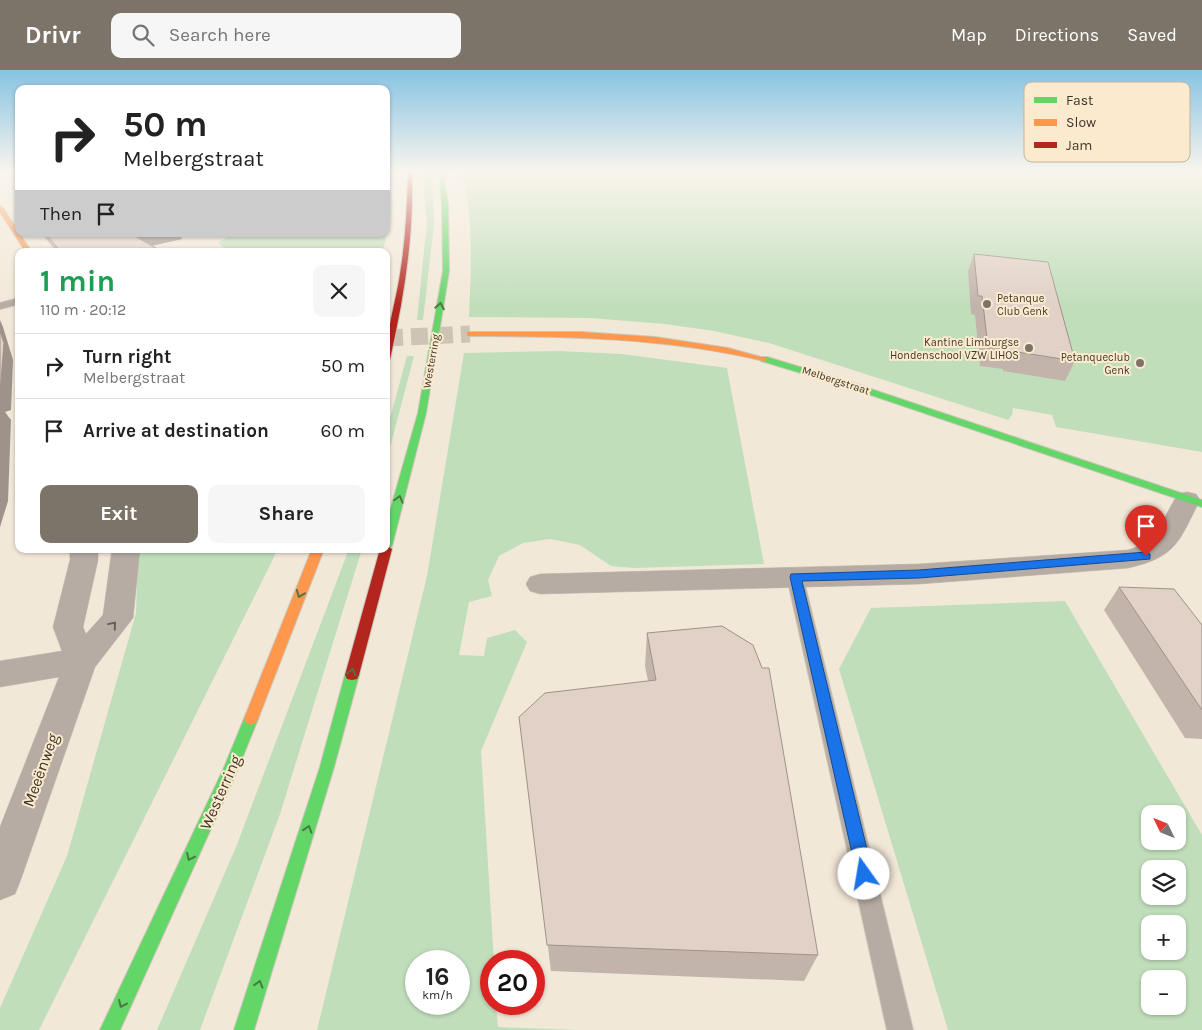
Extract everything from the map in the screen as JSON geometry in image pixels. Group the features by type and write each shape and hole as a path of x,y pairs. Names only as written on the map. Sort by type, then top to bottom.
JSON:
{"main road":[{"path":"4,217 15,232"},
{"path":"390,343 408,270 412,217"},
{"name":"Westerring","path":"390,532 422,413 446,271 445,217"},
{"path":"18,237 26,248"},
{"name":"Melbergstraat","path":"470,334 593,334 657,338 731,350 816,372 1195,502"},
{"name":"Westerring","path":"110,1030 230,771 316,553"},
{"name":"Westerring","path":"244,1030 327,767 384,553"}],"street":[{"name":"Melbergstraat","path":"540,584 919,574 1146,556 1161,547 1195,502"},
{"path":"81,661 68,627 84,553"},
{"path":"0,674 81,661 118,618 126,553"},
{"name":"Meeënweg","path":"0,879 81,661"}],"lane":[{"path":"0,306 15,302"},
{"path":"796,577 900,1030"}],"green space":[{"path":"426,217 434,217 423,320 417,320"},
{"path":"469,217 1202,217 1202,452 1056,427 1052,415 1013,408 1012,415 1008,420 769,343 714,331 665,324 590,318 469,317"},
{"path":"227,237 386,237 384,248 224,248 218,243"},
{"path":"558,351 622,354 727,368 764,564 633,568 611,566 580,545 550,539 523,543 499,556 488,580 492,596 469,602 459,655 484,656 487,638 515,630 527,642 481,751 493,950 480,950 480,1015 497,1015 498,1027 578,1030 317,1030 427,576 464,353"},
{"path":"407,356 414,356 390,448 390,418"},
{"path":"138,553 276,553 39,1030 0,1030 0,1008 67,856 136,613"},
{"path":"347,553 361,553 280,814 200,1030 157,1030 236,847"},
{"path":"1065,601 1184,805 1141,805 1141,850 1186,850 1186,808 1202,835 1202,1030 948,1030 839,669 871,608"}],"building":[{"path":"48,237 136,237 156,248 58,248"},
{"path":"974,254 1048,262 1075,361 988,346 982,296 978,296"},
{"path":"0,331 4,343 0,393"},
{"path":"1119,587 1174,589 1202,625 1202,710"},
{"path":"722,626 753,645 762,668 769,668 818,955 547,945 519,717 545,693 656,680 647,633"}],"tunnel":[{"path":"390,338 470,334"}],"traffic: fast":[{"path":"390,531 422,413 446,271 445,217"},
{"path":"764,359 850,385 1202,504"},
{"path":"244,1030 327,767 352,675"},
{"path":"110,1030 230,771 251,719"}],"traffic: slow":[{"path":"6,217 15,231"},
{"path":"19,237 26,248"},
{"path":"470,334 544,334 655,339 728,350 764,359"},
{"path":"251,719 316,553"}],"traffic: jam":[{"path":"390,341 405,267 410,217"},
{"path":"352,675 385,553"}],"place":[{"name":"Petanque Club Genk","path":"987,304"},
{"name":"Kantine Limburgse Hondenschool VZW LIHOS","path":"1029,348"},
{"name":"Petanqueclub Genk","path":"1140,363"}],"route":[{"path":"864,874 796,577 919,574 1106,561 1146,556"}]}
